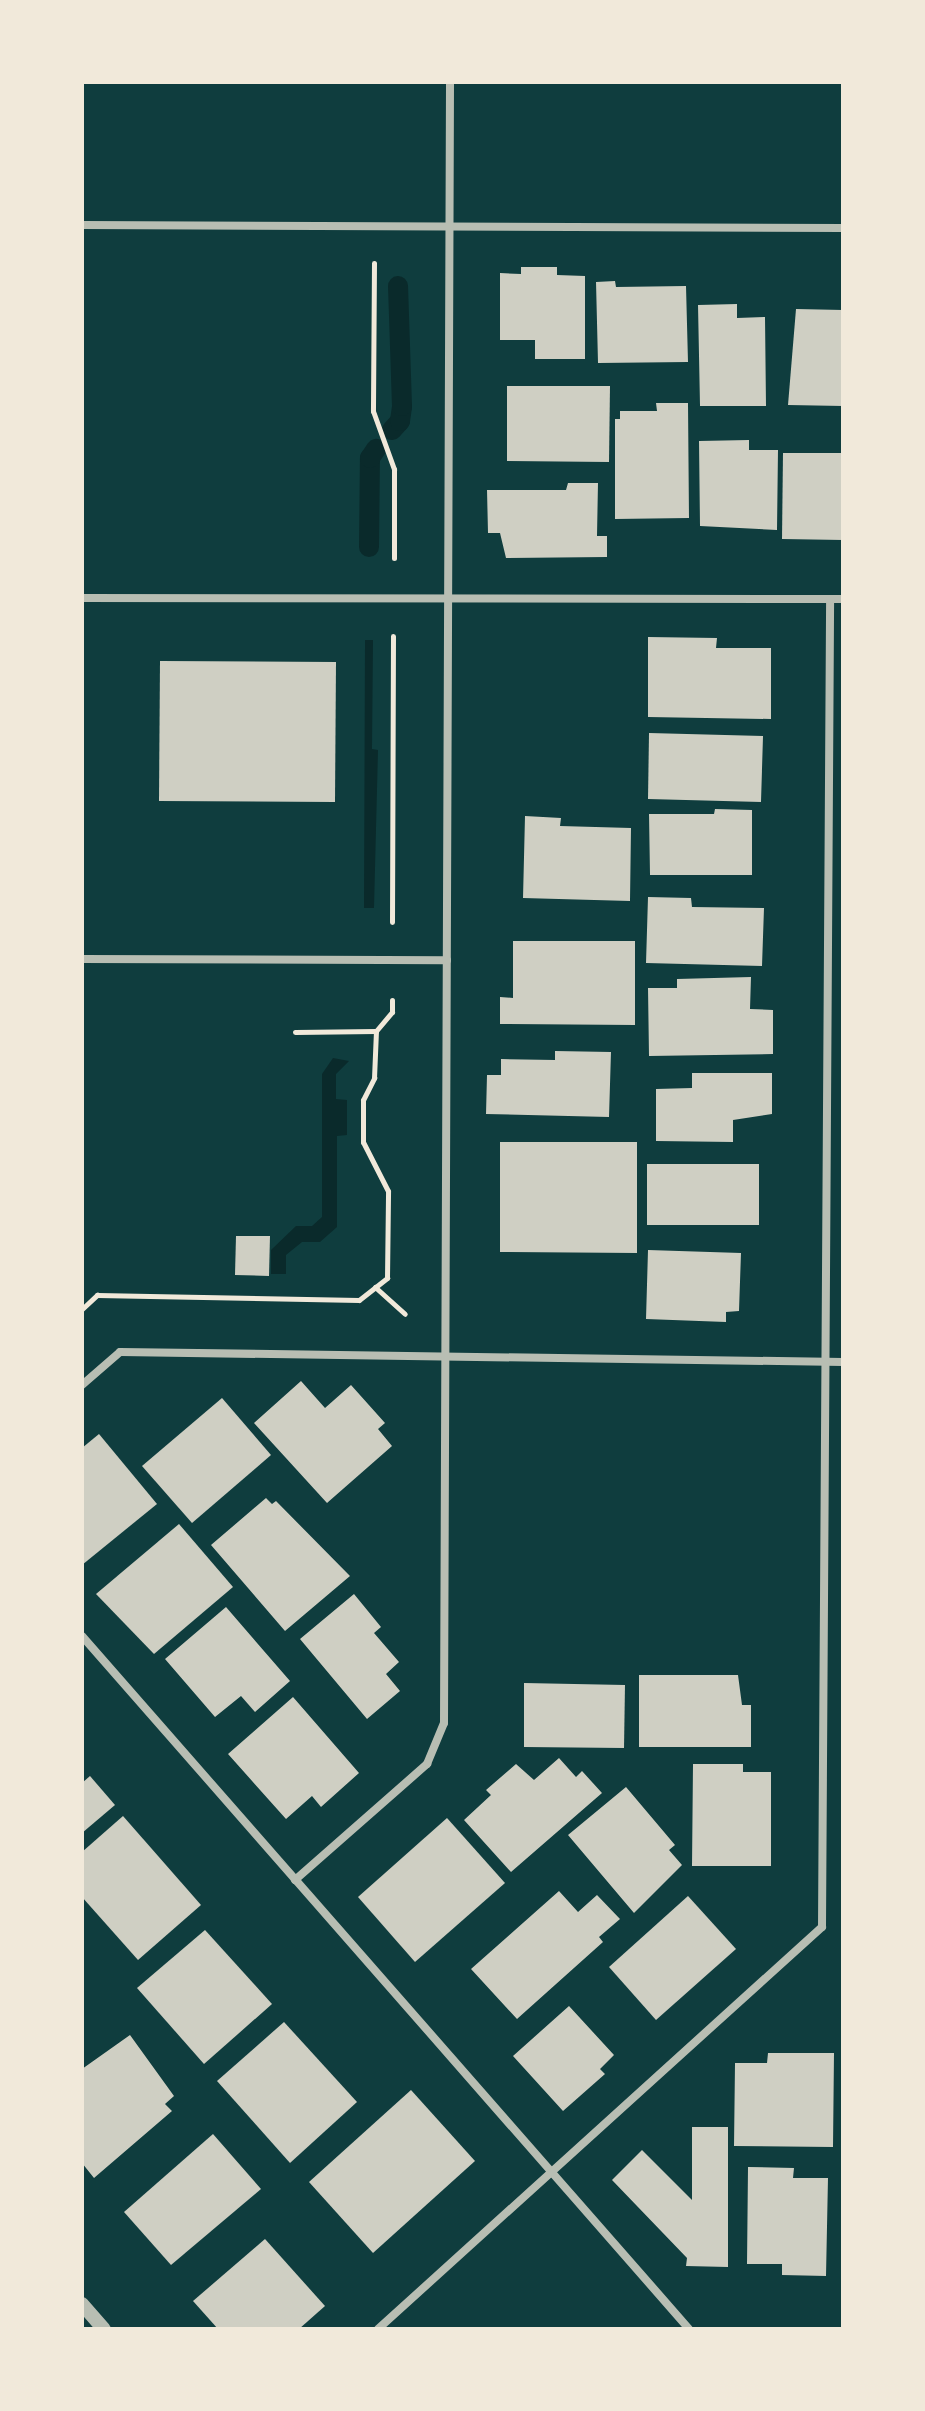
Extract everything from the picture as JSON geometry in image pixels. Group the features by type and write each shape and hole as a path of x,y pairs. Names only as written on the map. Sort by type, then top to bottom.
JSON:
{"street":[{"path":"295,1880 427,1764 444,1723 450,82"},
{"path":"82,225 843,228"},
{"path":"82,598 843,599"},
{"path":"378,2329 822,1927 830,599"},
{"path":"82,959 447,960"},
{"path":"82,1385 120,1352 446,1353 843,1362"},
{"path":"82,1636 549,2173 689,2329"},
{"path":"82,2304 104,2329"}],"path":[{"path":"82,1309 97,1295 359,1300 387,1278 388,1191 363,1142 363,1100 374,1078 376,1031 392,1012 394,469 373,411 374,226"},
{"path":"295,1032 376,1031"}],"water":[{"path":"365,640 373,640 372,749 378,750 374,908 364,908"},
{"path":"333,1058 349,1061 336,1074 336,1099 347,1100 347,1135 337,1136 337,1227 320,1242 302,1242 286,1255 286,1274 271,1274 271,1250 296,1226 312,1226 322,1217 322,1074"}],"building":[{"path":"521,267 557,267 557,275 585,276 585,359 535,359 535,340 500,340 500,273 521,274"},
{"path":"615,281 616,287 686,286 688,362 598,363 596,282"},
{"path":"737,304 737,318 765,317 766,406 700,406 698,305"},
{"path":"796,309 843,310 843,406 788,405"},
{"path":"507,386 610,386 609,462 507,461"},
{"path":"656,403 688,403 689,518 615,519 615,419 620,419 620,411 657,411"},
{"path":"749,440 749,450 778,450 777,530 700,526 699,441"},
{"path":"783,453 843,453 843,540 782,539"},
{"path":"568,483 598,483 597,536 607,536 607,557 506,558 500,533 488,533 487,490 566,490"},
{"path":"648,637 717,638 716,648 771,648 771,719 648,717"},
{"path":"160,661 336,662 335,802 159,801"},
{"path":"649,733 763,736 761,802 648,799"},
{"path":"715,809 752,810 752,875 650,875 649,814 714,814"},
{"path":"525,816 561,818 560,826 631,828 630,901 523,898"},
{"path":"648,897 691,898 692,907 764,908 762,966 646,963"},
{"path":"513,941 635,941 635,1025 500,1024 500,997 513,998"},
{"path":"751,977 750,1009 773,1010 773,1054 649,1056 648,988 677,988 677,979"},
{"path":"555,1051 611,1052 609,1117 486,1114 487,1075 501,1075 501,1059 555,1060"},
{"path":"692,1073 772,1073 772,1114 733,1120 733,1142 656,1141 656,1089 692,1088"},
{"path":"500,1142 637,1142 637,1253 500,1252"},
{"path":"647,1164 759,1164 759,1225 647,1225"},
{"path":"236,1236 270,1236 269,1276 235,1275"},
{"path":"648,1250 741,1253 739,1311 726,1312 726,1322 646,1319"},
{"path":"301,1381 325,1408 351,1385 385,1423 378,1429 392,1446 327,1503 254,1423"},
{"path":"222,1398 271,1455 192,1523 142,1466"},
{"path":"99,1434 157,1504 82,1565 82,1448"},
{"path":"266,1498 272,1504 276,1501 350,1576 285,1631 211,1545"},
{"path":"179,1524 233,1587 154,1654 96,1594"},
{"path":"354,1594 381,1627 374,1633 399,1662 386,1674 400,1691 367,1719 300,1639"},
{"path":"226,1607 290,1681 255,1712 241,1696 215,1717 165,1659"},
{"path":"639,1675 738,1675 742,1705 751,1705 751,1747 639,1747"},
{"path":"524,1683 625,1685 624,1748 524,1747"},
{"path":"293,1697 359,1773 321,1807 312,1796 286,1819 228,1754"},
{"path":"559,1758 576,1777 582,1771 602,1793 511,1872 464,1820 491,1795 486,1790 516,1764 534,1780"},
{"path":"693,1764 743,1764 743,1772 771,1772 771,1866 692,1866"},
{"path":"90,1776 115,1805 82,1833 82,1783"},
{"path":"626,1787 675,1845 669,1850 682,1865 634,1913 568,1835"},
{"path":"123,1816 201,1905 138,1960 82,1897 82,1852"},
{"path":"447,1818 505,1883 415,1962 358,1897"},
{"path":"559,1891 578,1912 597,1895 620,1919 599,1937 603,1942 517,2019 471,1969"},
{"path":"688,1896 736,1949 656,2020 609,1967"},
{"path":"205,1930 272,2004 204,2064 137,1988"},
{"path":"569,2006 614,2055 600,2069 605,2074 563,2111 513,2056"},
{"path":"284,2022 357,2102 290,2163 217,2081"},
{"path":"130,2035 174,2096 165,2104 172,2111 94,2178 82,2163 82,2069"},
{"path":"768,2053 834,2053 833,2147 734,2146 735,2063 767,2063"},
{"path":"411,2090 475,2161 373,2253 309,2182"},
{"path":"692,2127 728,2127 728,2267 686,2266 687,2258 612,2180 642,2150 692,2200"},
{"path":"213,2134 261,2189 171,2265 124,2212"},
{"path":"748,2167 794,2168 793,2178 828,2178 826,2276 782,2275 782,2264 747,2264"},
{"path":"265,2239 325,2306 299,2329 218,2329 193,2301"}],"waterway":[{"path":"392,430 400,421 402,406 398,286"},
{"path":"369,547 370,458 376,449"}]}
